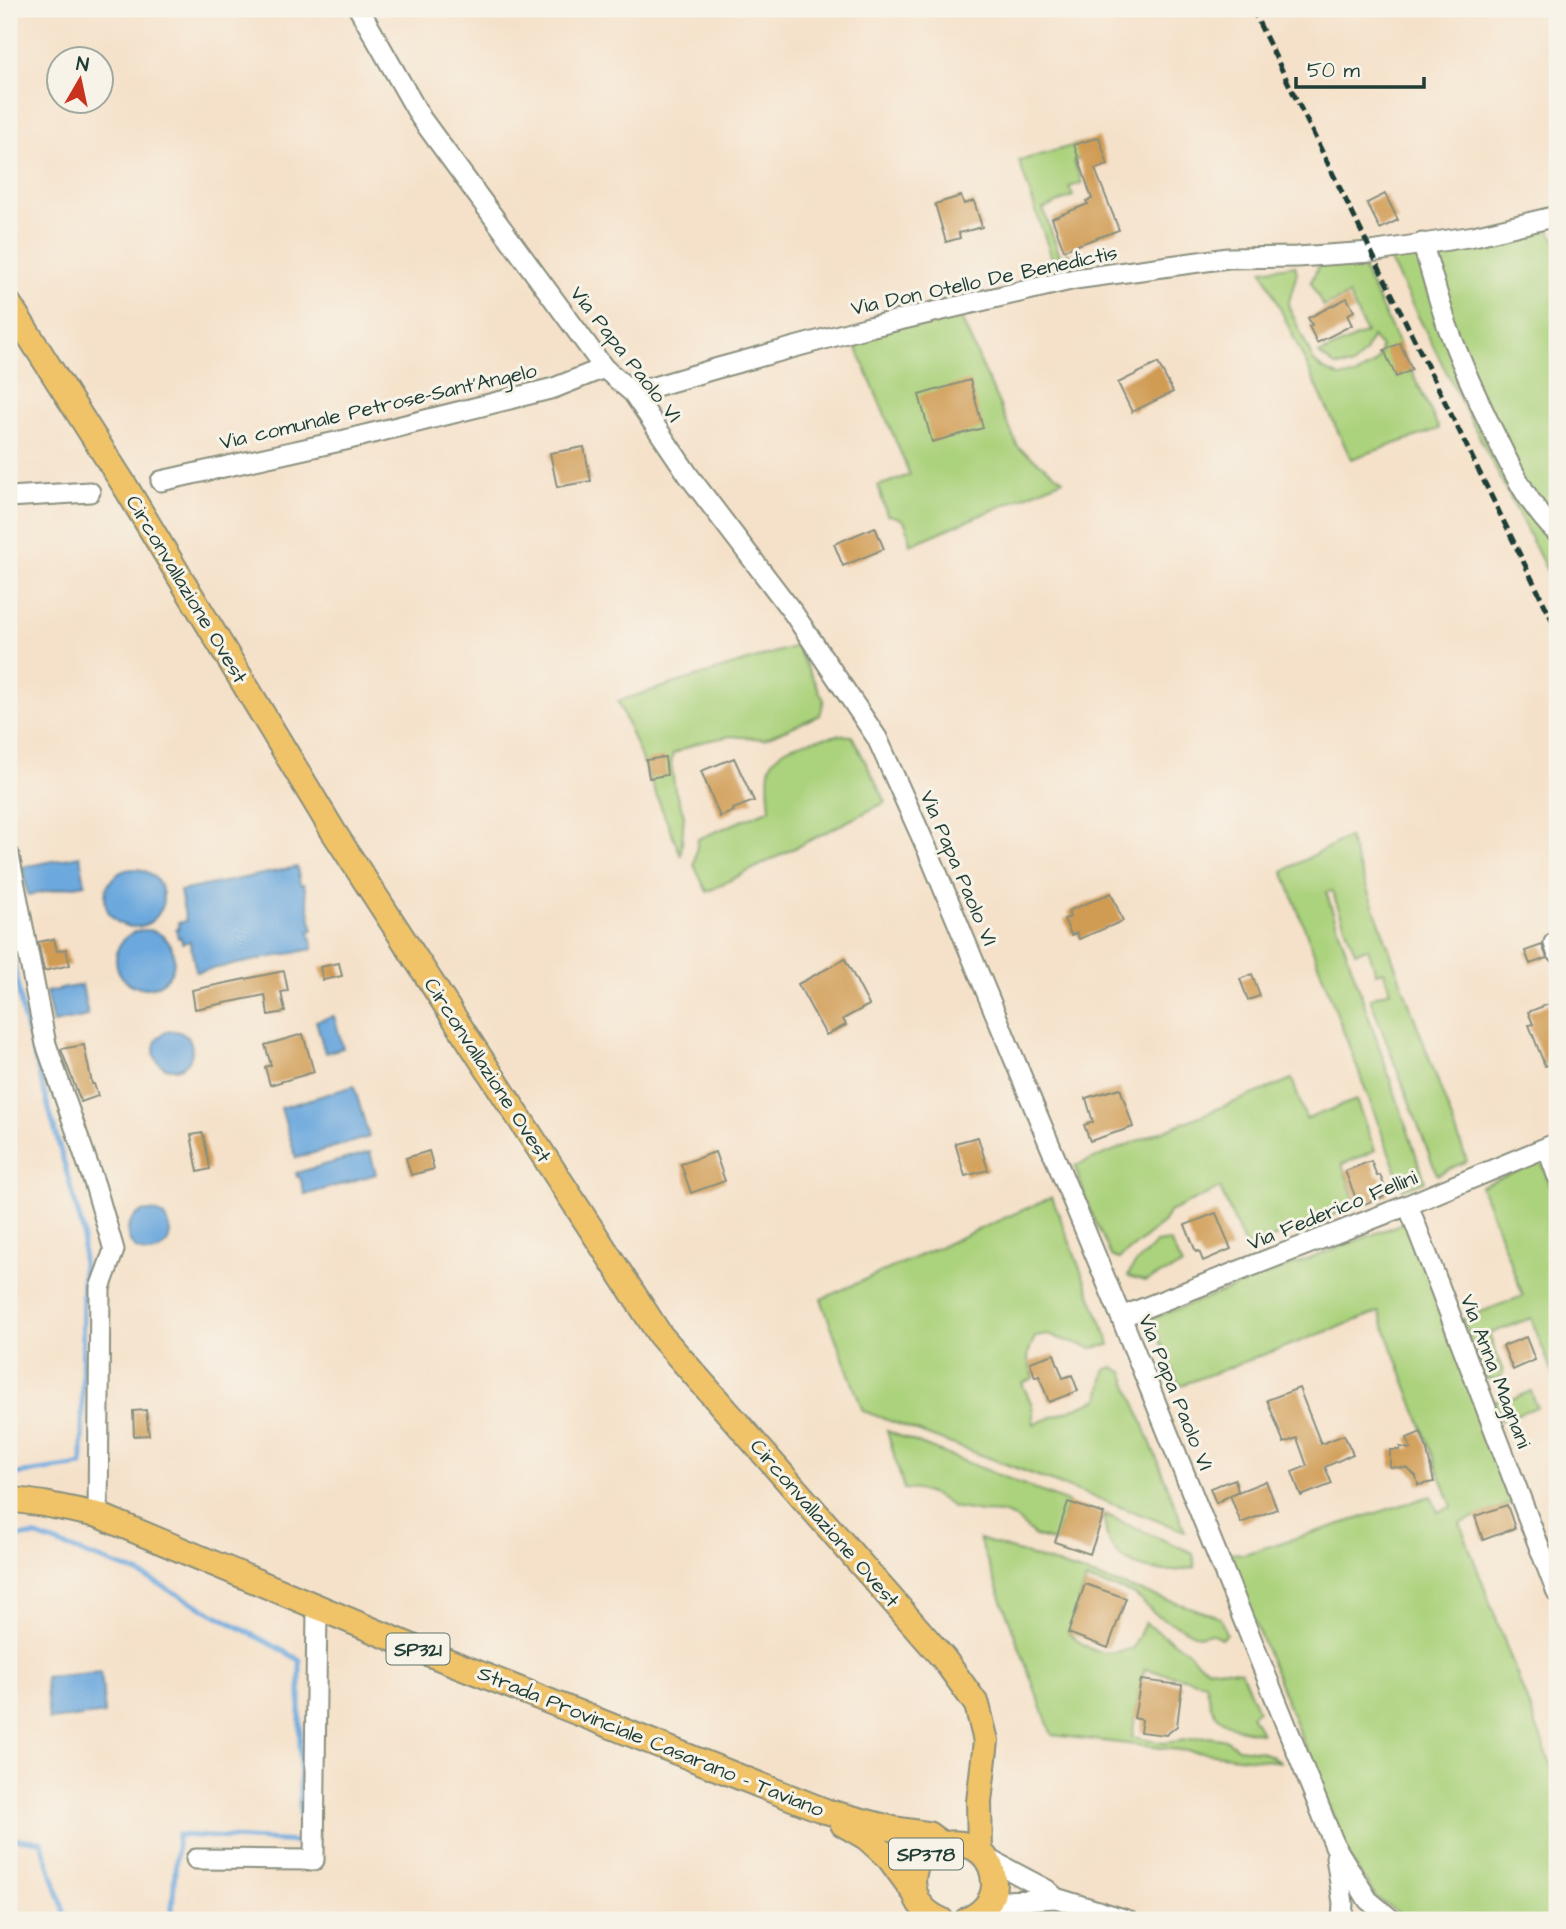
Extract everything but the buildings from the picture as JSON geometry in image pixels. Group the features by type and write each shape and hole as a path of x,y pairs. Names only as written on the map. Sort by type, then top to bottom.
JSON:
{"main road":[{"name":"Circonvallazione Ovest","path":"9,304 125,486 333,831 660,1335 944,1659 977,1705 986,1741 979,1802"},
{"name":"Strada Provinciale Casarano - Taviano","path":"9,1499 98,1515 420,1650 825,1811 894,1829 929,1834 948,1843"},
{"path":"948,1843 967,1828 979,1802"},
{"path":"979,1802 982,1854"},
{"path":"825,1811 867,1838 889,1858 928,1911"},
{"name":"SP378","path":"928,1911 913,1883 915,1870 921,1858 930,1850 948,1843 968,1845 982,1854 992,1871 994,1887 977,1915"}],"street":[{"name":"Via Papa Paolo VI","path":"359,9 421,118 604,368 633,393 689,476 794,614 877,738 925,843 1121,1317 1335,1846 1368,1900 1392,1920"},
{"name":"Via Don Otello De Benedictis","path":"633,393 865,328 1075,279 1228,258 1371,252 1474,236 1557,215"},
{"path":"1422,243 1455,347 1486,418 1524,491 1537,511 1557,533"},
{"name":"Via comunale Petrose-Sant'Angelo","path":"161,481 345,440 554,388 604,368"},
{"path":"9,497 90,492"},
{"path":"9,855 46,1044 95,1185 114,1250 100,1288 98,1515"},
{"path":"1552,1145 1557,1175"},
{"name":"Via Federico Fellini","path":"1121,1317 1408,1205 1552,1145"},
{"name":"Via Anna Magnani","path":"1408,1205 1557,1592"},
{"path":"196,1859 314,1860 317,1607"},
{"name":"Via Papa Paolo VI","path":"1335,1846 1343,1903 1342,1920"},
{"path":"982,1854 1047,1890 1056,1898 1127,1920"},
{"path":"977,1915 1056,1898"}],"green space":[{"path":"1085,142 1085,157 1074,161 1082,183 1069,187 1073,196 1043,209 1060,256 1069,254 1075,269 1057,273 1019,161"},
{"path":"1547,227 1557,242 1557,590 1387,255 1432,253"},
{"path":"1360,262 1439,429 1351,459 1262,270 1295,265 1297,273 1288,305 1313,360 1322,369 1340,377 1355,376 1374,364 1380,355 1381,347 1372,337 1365,352 1353,366 1335,366 1319,354 1366,333 1349,295 1323,307 1311,282 1319,265"},
{"path":"960,316 1018,447 1063,480 910,545 906,524 899,518 887,515 878,486 910,475 852,337 934,318 942,321"},
{"path":"796,646 824,700 820,715 764,739 731,736 697,743 673,754 671,765 675,790 684,815 681,856 618,701"},
{"path":"838,735 852,736 886,802 707,892 694,865 698,839 770,809 769,771 779,754 797,744"},
{"path":"1348,837 1467,1161 1437,1175 1370,998 1390,991 1384,971 1376,973 1368,948 1355,952 1332,891 1326,892 1425,1181 1403,1189 1283,871"},
{"path":"1292,1079 1306,1119 1356,1100 1375,1150 1342,1164 1356,1206 1246,1248 1220,1188 1169,1212 1164,1222 1119,1259 1111,1256 1087,1203 1075,1166"},
{"path":"1541,1161 1557,1203 1557,1386 1531,1318 1489,1334 1503,1372 1501,1377 1494,1380 1485,1378 1462,1319 1523,1296 1481,1186"},
{"path":"1052,1197 1110,1345 1092,1348 1047,1335 1035,1337 1028,1357 1034,1378 1022,1383 1032,1405 1034,1424 1099,1399 1105,1370 1113,1367 1123,1372 1185,1531 863,1411 821,1299"},
{"path":"1408,1221 1515,1502 1460,1523 1557,1781 1557,1920 1408,1920 1376,1897 1353,1863 1341,1836 1230,1561 1230,1553 1244,1554 1431,1496 1438,1512 1452,1507 1379,1312 1179,1386 1151,1319"},
{"path":"1170,1241 1182,1266 1145,1281 1128,1276 1156,1243"},
{"path":"1531,1391 1537,1407 1501,1420 1494,1401 1514,1398"},
{"path":"887,1431 1068,1502 1055,1542 1035,1536 1016,1519 1003,1513 953,1507 938,1497 919,1490 904,1489"},
{"path":"1104,1514 1193,1553 1195,1567 1159,1571 1125,1560 1109,1542"},
{"path":"979,1539 1220,1617 1226,1634 1221,1638 1211,1633 1198,1636 1156,1615 1134,1594 1086,1580 1068,1633 1091,1649 1113,1652 1133,1648 1145,1623 1208,1668 1241,1671 1258,1710 1251,1715 1261,1733 1225,1723 1211,1706 1205,1683 1145,1669 1132,1737 1163,1743 1208,1737 1227,1740 1238,1748 1261,1751 1281,1762 1052,1735"}],"water":[{"path":"80,856 85,884 28,895 22,867"},
{"path":"297,867 300,884 304,884 313,930 309,931 313,949 196,972 190,941 182,943 176,929 179,928 178,923 186,921 180,891"},
{"path":"134,869 150,874 158,882 163,898 158,914 150,922 134,927 118,922 110,914 105,898 110,882 118,874"},
{"path":"145,930 156,932 169,943 174,959 172,970 161,983 145,988 134,986 121,975 116,959 118,948 129,935"},
{"path":"82,985 88,1016 53,1023 46,992"},
{"path":"334,1016 343,1048 325,1053 316,1021"},
{"path":"173,1031 187,1036 192,1050 187,1064 173,1069 159,1064 154,1050 159,1036"},
{"path":"354,1086 369,1137 296,1158 281,1108"},
{"path":"370,1152 376,1174 305,1195 300,1177 297,1177 296,1173"},
{"path":"149,1211 164,1217 170,1232 164,1247 149,1253 134,1247 128,1232 134,1217"},
{"path":"101,1672 105,1714 49,1720 45,1677"}],"waterway":[{"path":"9,937 23,1016 83,1231 82,1465 9,1475"},
{"path":"9,1536 37,1536 138,1573 300,1660 300,1842 178,1835 171,1920"},
{"path":"9,1839 41,1841 67,1920"}],"railway":[{"path":"1252,9 1557,630"}]}
